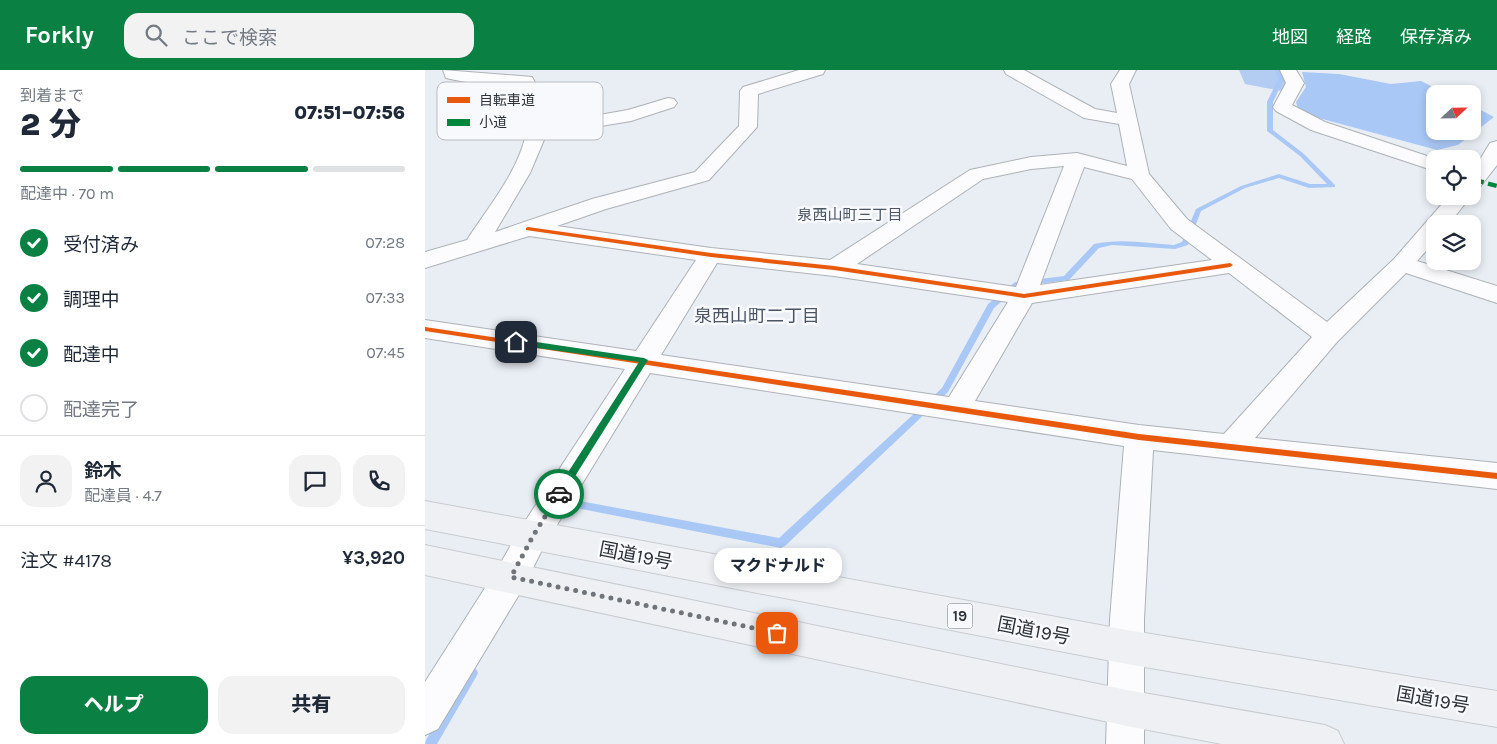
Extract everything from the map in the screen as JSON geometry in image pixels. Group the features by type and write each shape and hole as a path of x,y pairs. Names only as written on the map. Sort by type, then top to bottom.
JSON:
{"highway":[{"name":"国道19号","path":"425,515 1127,647 1497,710"},
{"path":"425,560 1127,708 1325,744"}],"street":[{"path":"451,70 452,74 486,80 527,82"},
{"path":"425,260 528,229 599,204 702,176 748,127 749,91 817,70"},
{"path":"1012,70 1090,114 1126,120"},
{"path":"1128,70 1120,84 1139,175 1179,224 1230,265 1328,336"},
{"path":"1288,70 1295,83 1282,107 1319,126 1426,162"},
{"path":"603,120 631,115 669,103"},
{"path":"476,244 533,149 536,140"},
{"path":"1481,173 1497,147"},
{"path":"834,268 977,174 1031,164 1077,159 1139,175"},
{"path":"956,410 1024,296 1077,159"},
{"path":"1445,215 1453,205"},
{"path":"528,229 711,255 834,268 1024,296 1230,265"},
{"path":"1231,446 1328,336 1402,264 1426,237"},
{"path":"425,716 511,577 533,536 711,255"},
{"path":"1402,264 1497,295"},
{"path":"425,328 644,360 1139,438 1231,446 1497,476"},
{"path":"1125,744 1127,647 1139,438"}],"shaded area":[{"path":"1239,70 1285,70 1287,92 1245,84"},
{"path":"1302,72 1339,74 1391,84 1421,81 1429,85 1426,85 1426,140 1464,140 1458,145 1437,150 1315,117 1298,109 1296,102 1306,87"},
{"path":"1481,110 1494,117 1481,127"}],"waterway":[{"path":"569,503 781,543 945,390 991,306 1018,284 1066,278 1097,246 1112,243 1175,247 1185,243 1198,210 1243,187 1279,176 1309,186 1333,186 1302,155 1270,131 1270,102 1281,79 1278,70"},
{"path":"430,744 472,673"}],"marked path":[{"path":"1481,182 1497,186"}],"cycle path":[{"path":"528,229 711,255 834,268 1024,296 1230,265"},
{"path":"425,329 1139,437 1497,476"}],"way so far":[{"path":"559,494 511,577 777,633"}],"place":[{"name":"マクドナルド","path":"777,633"}],"district":[{"name":"泉西山町三丁目","path":"850,215"},
{"name":"泉西山町二丁目","path":"757,316"}],"route":[{"path":"516,342 644,360 559,494"}]}
